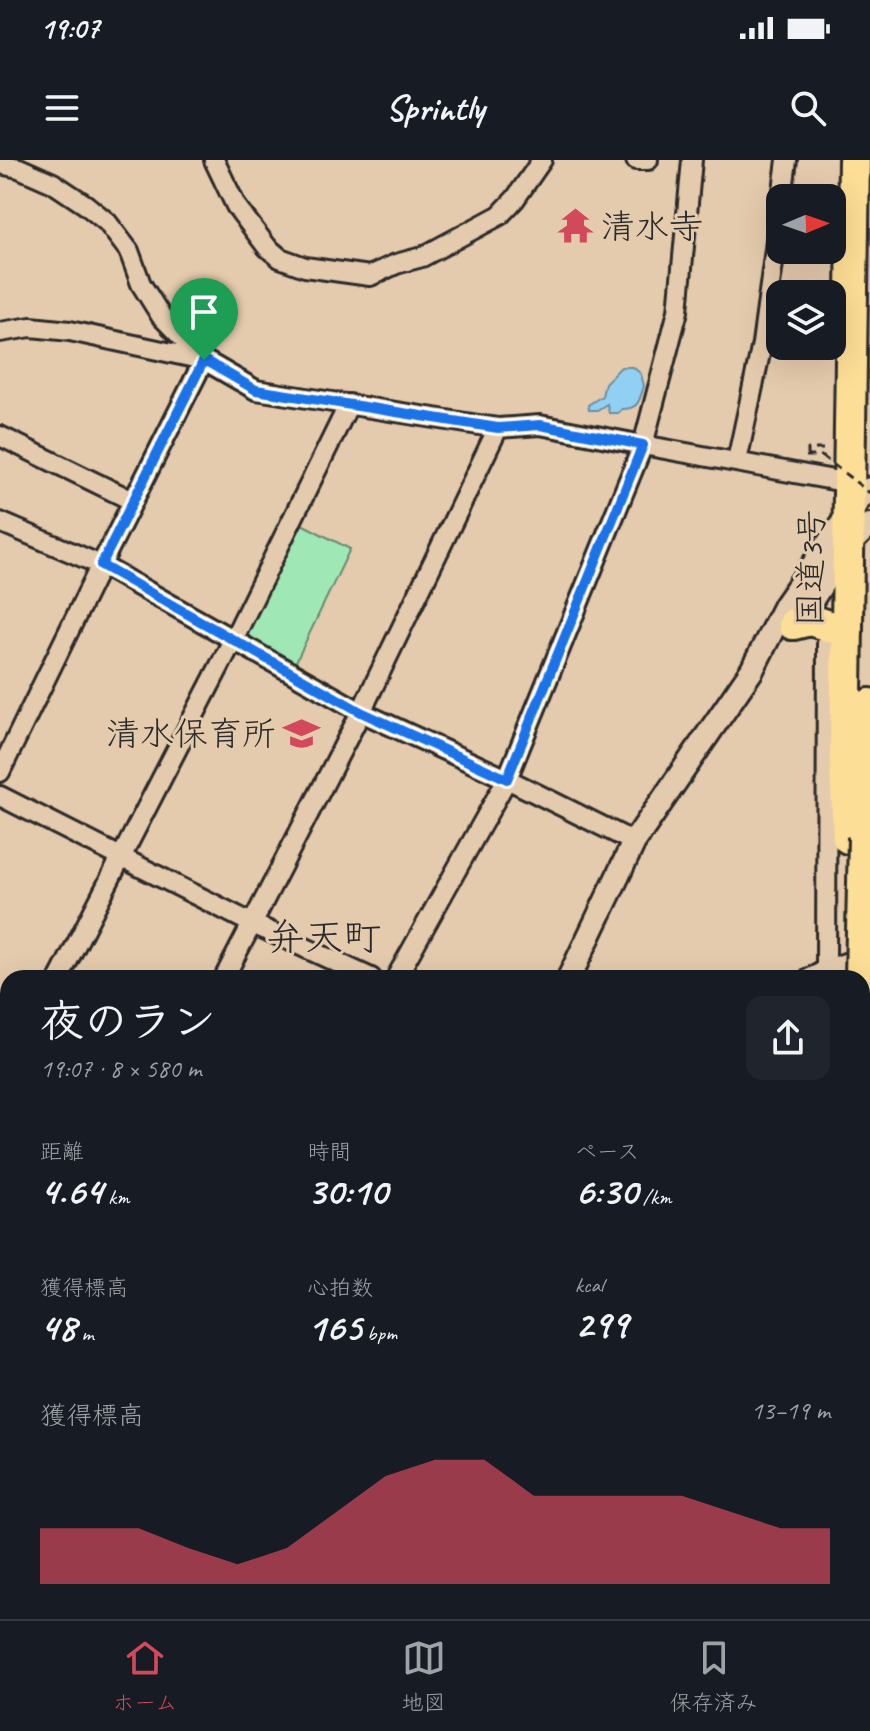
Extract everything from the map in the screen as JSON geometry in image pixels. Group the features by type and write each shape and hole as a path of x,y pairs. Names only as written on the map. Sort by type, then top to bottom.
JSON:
{"highway":[{"name":"国道3号","path":"854,160 855,484 848,547 845,758 856,838 861,970"},
{"path":"794,624 810,620 847,632"},
{"name":"国道3号","path":"827,970 856,838 870,704"}],"street":[{"path":"214,160 236,206 267,247 280,258 305,267 370,276 422,257 500,215 542,160"},
{"path":"636,160 648,160"},
{"path":"400,970 507,779 643,445 678,311 692,160"},
{"path":"784,184 787,160"},
{"path":"0,164 19,168 53,183 107,222 129,251 141,284 161,316 204,360 256,390 498,428 540,425 855,484 785,605 752,670 634,842 573,970"},
{"path":"737,461 762,344 773,264"},
{"path":"0,332 31,327 70,331 204,360"},
{"path":"0,772 204,360"},
{"path":"63,970 233,640 349,404"},
{"path":"228,970 361,712 498,428"},
{"path":"0,436 133,501"},
{"path":"0,522 101,565 361,712 634,842"},
{"path":"752,670 794,624 848,547"},
{"path":"826,970 827,643 847,632"},
{"path":"0,796 251,923 354,970"},
{"path":"836,970 870,954"}],"path":[{"path":"808,456 808,449 855,484"}],"green space":[{"path":"298,522 350,549 294,666 246,642 244,633"}],"water":[{"path":"621,367 633,367 641,374 644,386 638,403 618,413 609,413 607,404 597,410 589,410 588,405 602,396 605,383"}],"place":[{"name":"清水寺","path":"575,226"},
{"name":"清水保育所","path":"302,733"}],"district":[{"name":"弁天町","path":"324,937"}],"route":[{"path":"204,360 256,390 498,428 540,425 643,445 507,779 361,712 101,565 204,360"}]}
